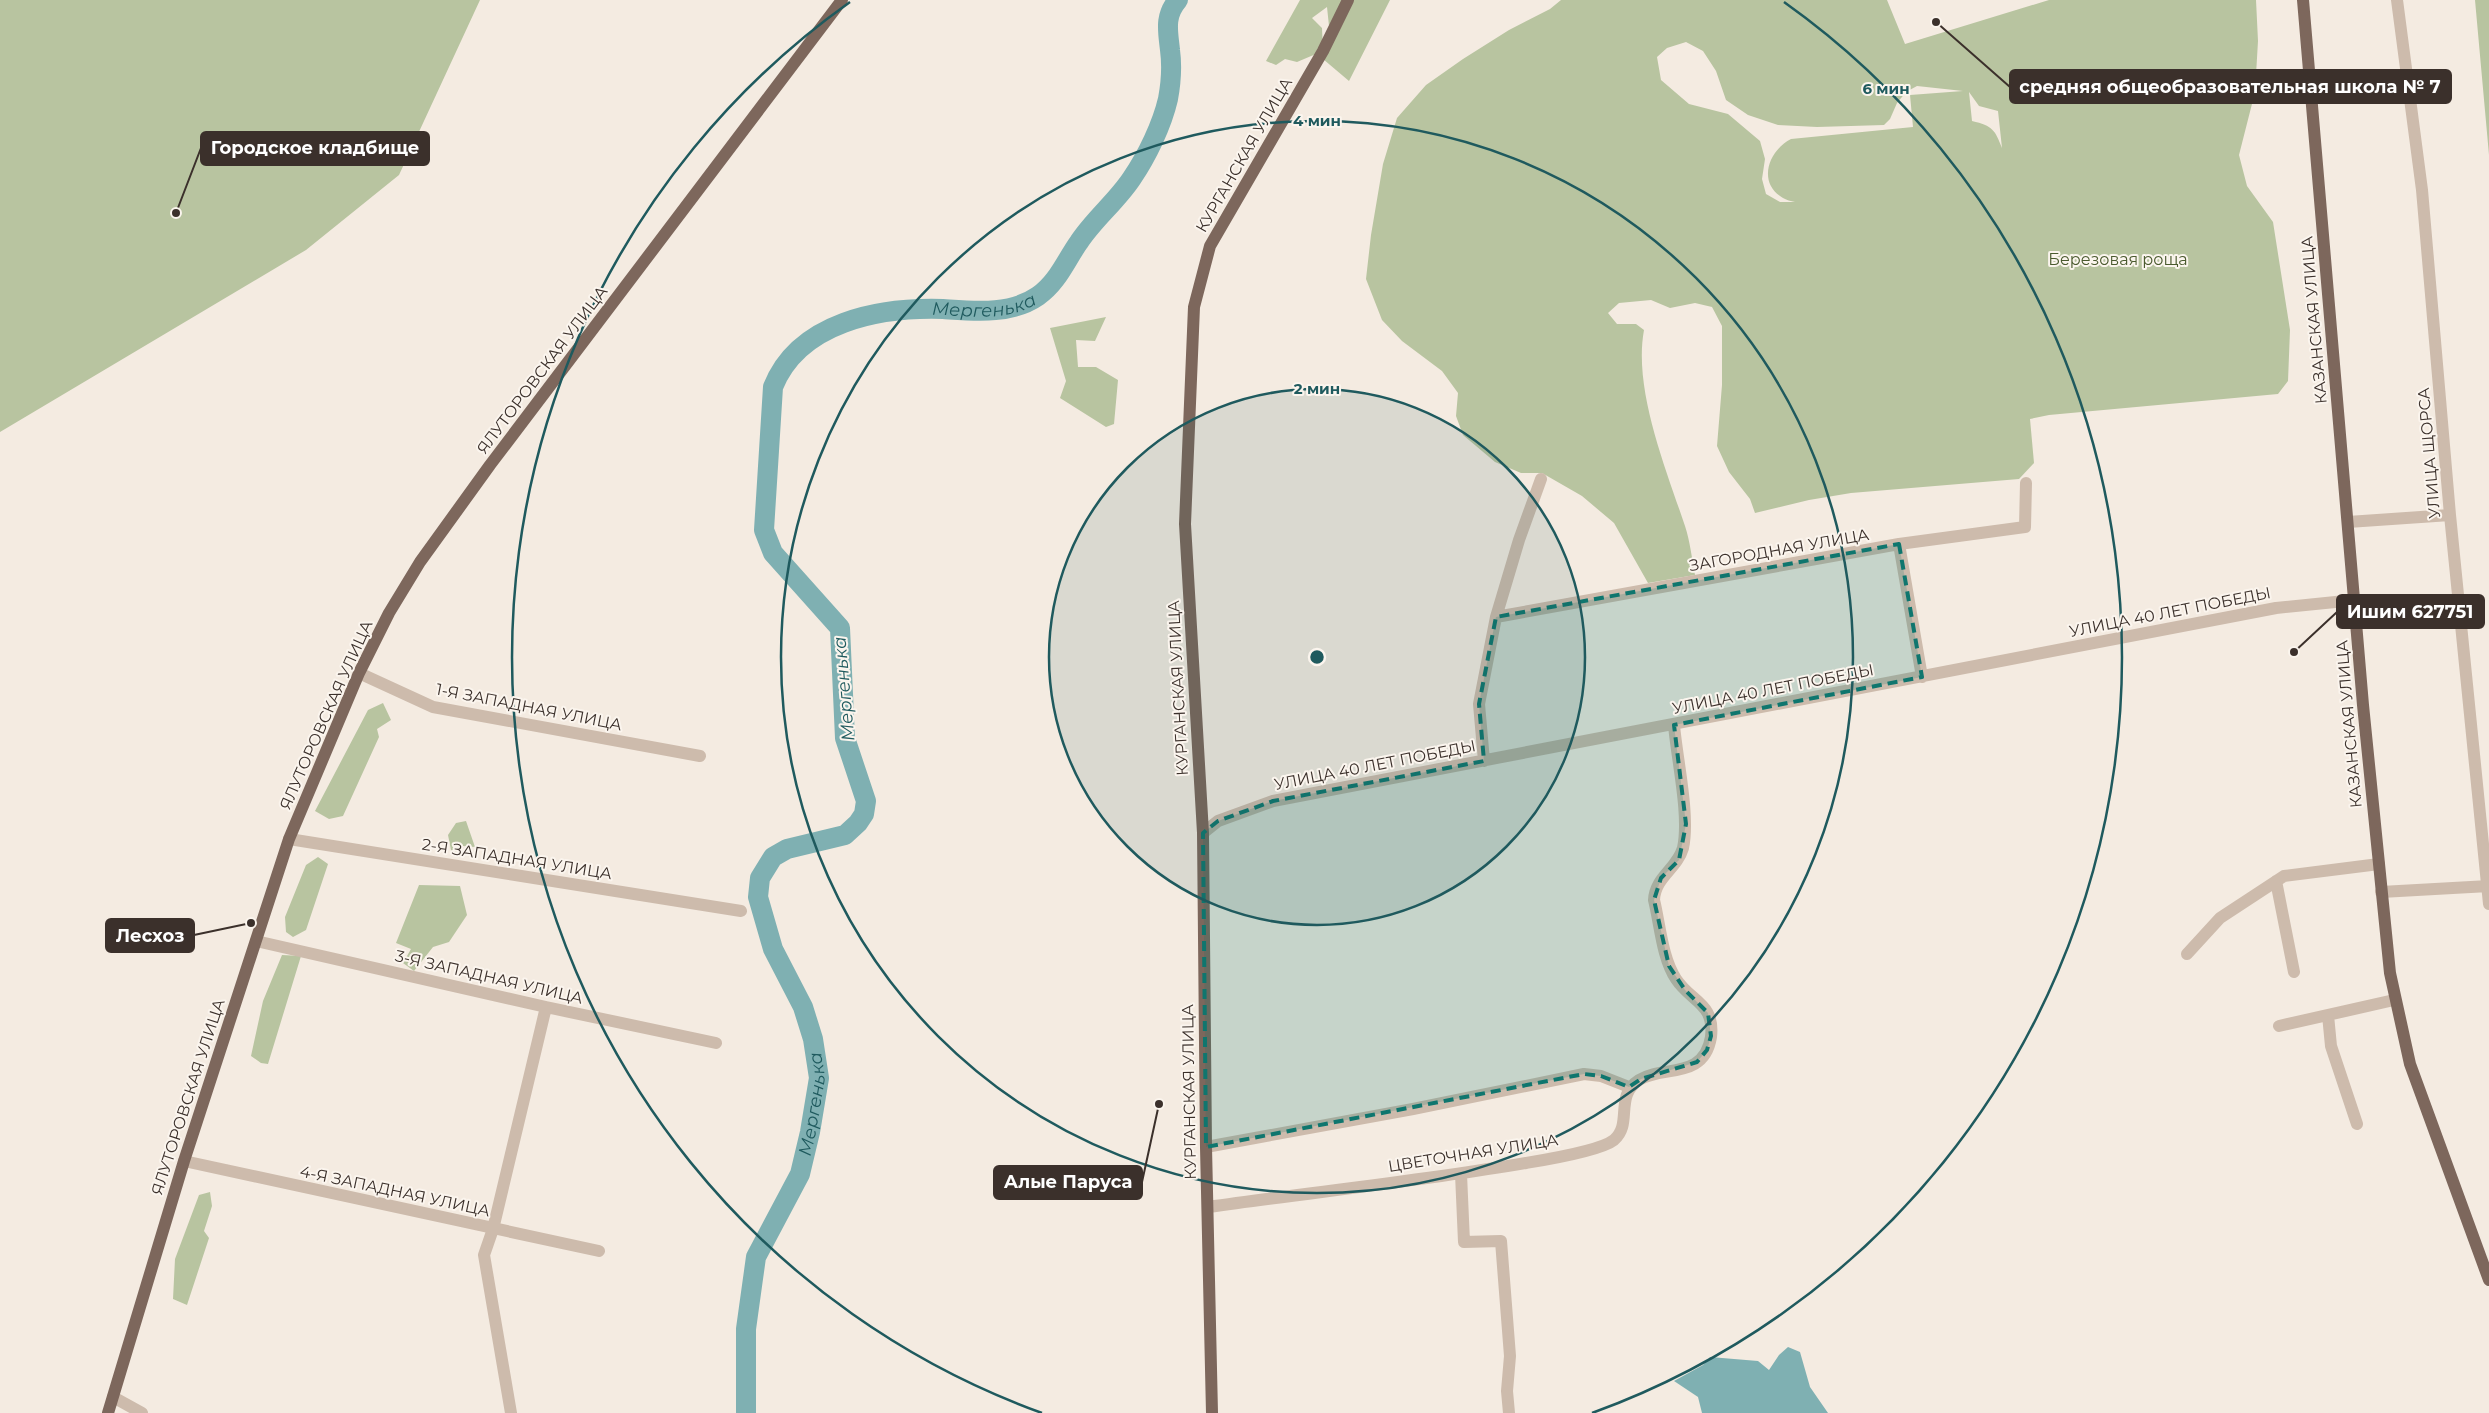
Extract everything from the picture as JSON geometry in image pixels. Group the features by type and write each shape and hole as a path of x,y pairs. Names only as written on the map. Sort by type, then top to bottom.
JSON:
{"main road":[{"name":"ЯЛУТОРОВСКАЯ УЛИЦА","path":"108,1413 184,1160 289,839 359,673 410,579 455,513 842,0"},
{"name":"КУРГАНСКАЯ УЛИЦА","path":"1212,1413 1206,1147 1203,833 1185,524 1194,308 1210,246 1323,51 1348,0"},
{"name":"КАЗАНСКАЯ УЛИЦА","path":"2303,0 2381,892 2394,1000 2410,1064 2489,1280"}],"street":[{"name":"УЛИЦА ЩОРСА","path":"2397,0 2422,190 2450,516 2489,904"},
{"path":"1484,761 1479,704 1496,617 1519,540 1541,479"},
{"name":"ЗАГОРОДНАЯ УЛИЦА","path":"1496,617 1899,544 2025,527 2026,483"},
{"path":"2348,522 2450,516"},
{"path":"1899,544 1922,677"},
{"name":"УЛИЦА 40 ЛЕТ ПОБЕДЫ","path":"1203,833 1218,821 1273,801 2276,608 2355,600"},
{"name":"1-Я ЗАПАДНАЯ УЛИЦА","path":"359,673 433,707 700,756"},
{"path":"1206,1147 1414,1109 1584,1074 1601,1076 1630,1087 1641,1079 1679,1071 1697,1062 1707,1050 1711,1036 1708,1013 1703,1004 1685,990 1669,966 1654,900 1654,889 1661,878 1679,860 1686,824 1674,725"},
{"name":"2-Я ЗАПАДНАЯ УЛИЦА","path":"289,839 741,911"},
{"path":"2186,954 2220,918 2284,876 2379,864"},
{"path":"2276,881 2294,972"},
{"path":"2381,892 2488,886"},
{"name":"3-Я ЗАПАДНАЯ УЛИЦА","path":"256,941 546,1007 716,1043"},
{"path":"2279,1026 2394,1000"},
{"path":"512,1413 484,1255 493,1229 546,1007"},
{"path":"2328,1015 2331,1046 2357,1124"},
{"name":"ЦВЕТОЧНАЯ УЛИЦА","path":"1208,1207 1461,1174 1572,1154 1613,1140 1623,1125 1625,1100 1630,1087"},
{"name":"4-Я ЗАПАДНАЯ УЛИЦА","path":"184,1160 599,1251"},
{"path":"1461,1174 1464,1242 1501,1241 1510,1356 1507,1391 1509,1413"},
{"path":"112,1397 142,1413"}],"highlighted area":[{"path":"1899,544 1922,677 1674,725 1686,824 1679,860 1661,878 1654,900 1669,966 1685,990 1708,1013 1711,1036 1707,1050 1697,1062 1641,1079 1629,1087 1601,1076 1584,1074 1206,1147 1203,833 1218,821 1273,801 1484,761 1479,704 1496,617"}],"green space":[{"path":"0,0 480,0 399,175 306,250 0,432"},
{"path":"1300,0 1390,0 1349,81 1323,59 1331,45 1327,7 1312,18 1322,28 1323,51 1297,62 1285,59 1276,65 1266,61"},
{"name":"Березовая роща","path":"1561,0 1887,0 1905,44 2049,0 2256,0 2258,41 2255,92 2239,155 2247,186 2273,222 2290,330 2288,381 2278,394 2049,415 2030,419 2034,463 2019,479 1851,493 1809,500 1755,513 1750,499 1729,472 1717,446 1722,385 1722,326 1712,307 1695,303 1670,308 1651,300 1619,303 1608,313 1617,324 1636,324 1644,330 1642,353 1643,378 1647,403 1653,429 1687,532 1695,575 1648,583 1614,523 1582,496 1542,473 1521,473 1495,462 1463,435 1456,416 1458,393 1442,371 1402,341 1382,320 1366,279 1383,164 1397,118 1426,85 1509,30 1550,9","holes":["1686,42 1703,51 1716,71 1726,100 1748,115 1778,125 1817,127 1884,125 1890,119 1897,103 1906,92 1917,86 1963,91 1910,95 1913,127 1791,139 1776,151 1769,167 1768,176 1775,192 1784,199 1795,202 1780,202 1766,194 1762,179 1765,159 1760,141 1728,114 1689,104 1661,80 1657,57 1667,48","1969,92 1979,106 1998,111 2002,148 1995,133 1989,127 1972,121"]},
{"path":"2475,0 2489,0 2489,155"},
{"path":"1106,317 1095,341 1076,340 1078,367 1096,367 1118,380 1114,424 1106,427 1060,398 1066,381 1050,328"},
{"path":"383,703 391,720 377,729 379,737 343,816 329,819 315,811 368,710"},
{"path":"466,821 475,847 463,846 452,855 448,835 456,823"},
{"path":"318,857 328,864 306,930 293,937 286,932 285,917 306,865"},
{"path":"419,885 460,886 467,915 449,942 433,947 414,971 403,963 411,949 396,943"},
{"path":"282,955 301,956 268,1064 261,1063 251,1056 263,1001"},
{"path":"210,1192 212,1206 204,1231 209,1238 187,1305 173,1299 175,1259 199,1195"}],"water":[{"path":"1788,1347 1800,1352 1810,1387 1828,1413 1702,1413 1698,1397 1674,1381 1703,1365 1710,1357 1758,1361 1769,1370 1779,1355"}],"waterway":[{"name":"Мергенька","path":"746,1413 746,1329 756,1257 800,1174 810,1132 819,1078 813,1039 803,1007 773,949 758,897 760,878 773,857 787,849 845,835 858,823 864,814 866,801 845,738 840,628 773,553 764,530 773,387 785,365 802,347 821,333 844,323 893,311 918,309 980,311 1004,309 1027,302 1045,290 1056,278 1085,234 1126,186 1138,169 1153,140 1168,99 1171,68 1168,24 1171,12 1178,0"}],"place":[{"name":"средняя общеобразовательная школа № 7","path":"1936,22"},
{"name":"Городское кладбище","path":"176,213"},
{"name":"Ишим 627751","path":"2294,652"},
{"name":"Лесхоз","path":"251,923"},
{"name":"Алые Паруса","path":"1159,1104"}]}
